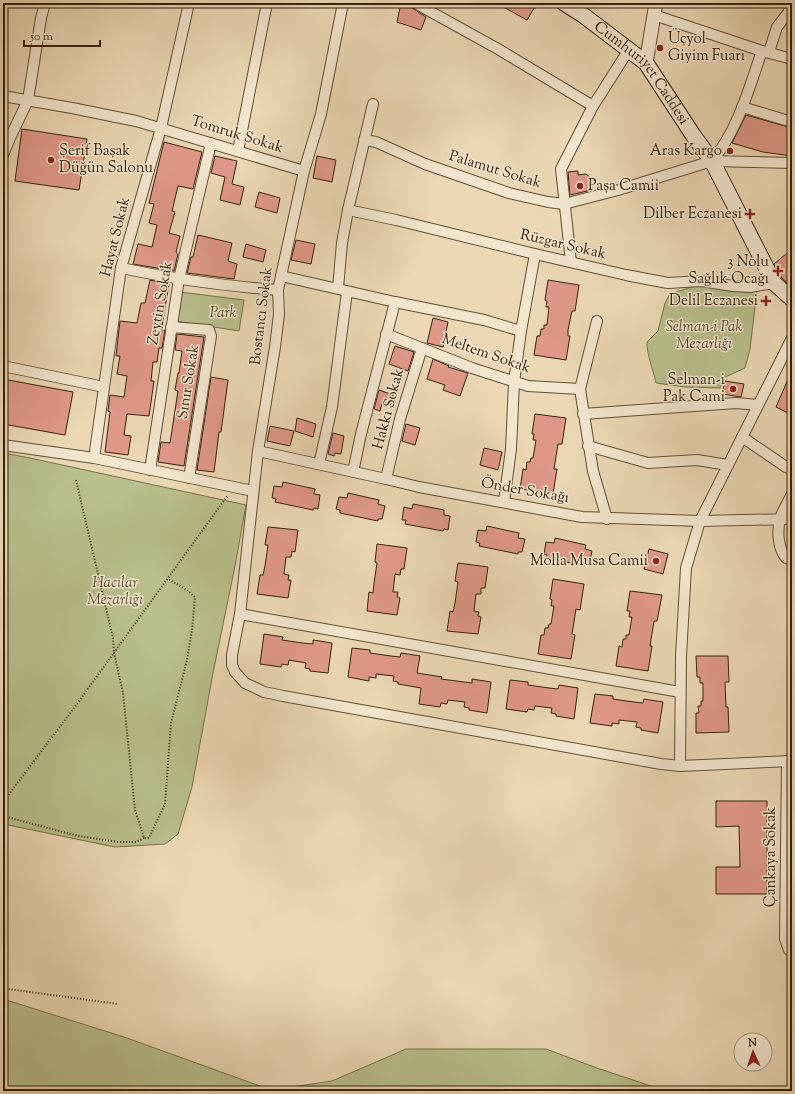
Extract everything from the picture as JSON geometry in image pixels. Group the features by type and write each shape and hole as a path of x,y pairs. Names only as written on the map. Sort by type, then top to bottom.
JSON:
{"main road":[{"name":"Cumhuriyet Caddesi","path":"564,3 646,63 693,135 712,161 774,283 792,299"}],"street":[{"path":"3,155 28,100 41,18 45,3"},
{"name":"Hayat Sokak","path":"94,458 121,268 161,128 189,3"},
{"path":"238,151 266,3"},
{"name":"Bostancı Sokak","path":"343,3 322,114 304,171 278,290 279,314 275,347 258,451 240,614 232,655 232,664 235,672 245,683 264,692 661,764 680,766 789,761"},
{"path":"415,3 498,49 593,106"},
{"path":"712,161 722,148 742,107 765,51 777,27 788,13 792,3"},
{"path":"646,63 655,9 765,51 792,59"},
{"path":"570,262 561,169 593,106 628,51"},
{"name":"Tomruk Sokak","path":"3,96 93,112 161,128 304,171"},
{"path":"319,464 332,407 343,290 342,243 348,210 373,104"},
{"path":"742,107 792,122"},
{"name":"Palamut Sokak","path":"364,140 376,142 425,164 509,193 564,204 618,190 712,161 792,163"},
{"name":"Zeytin Sokak","path":"150,470 179,279 211,143"},
{"name":"Rüzgar Sokak","path":"348,210 626,275 668,282 700,281 733,286 750,286 774,283"},
{"path":"504,502 511,449 514,382 521,331 535,254"},
{"path":"121,268 179,279 278,290"},
{"path":"281,276 395,302 484,320 521,331"},
{"path":"353,472 361,434 395,302"},
{"path":"597,321 580,389 593,470 607,518"},
{"name":"Sınır Sokak","path":"171,326 209,330 212,336 189,478"},
{"name":"Meltem Sokak","path":"386,334 472,368 528,386 580,389"},
{"path":"680,766 680,692 686,568 700,521 792,338"},
{"name":"Hakkı Sokak","path":"386,479 400,419 422,348"},
{"path":"3,366 104,387"},
{"path":"583,414 736,403 758,405"},
{"path":"742,437 786,467 792,469"},
{"path":"3,445 94,458 253,491"},
{"path":"588,446 648,462 697,460 728,465"},
{"name":"Önder Sokağı","path":"258,451 419,487 582,517 700,521 792,519"},
{"path":"792,494 780,519 779,540 781,553 786,558 792,558"},
{"path":"240,614 680,692"},
{"name":"Çankaya Sokak","path":"789,761 785,939 789,950 792,951"}],"path":[{"path":"76,480 113,638 114,653 123,693 135,810 144,838"},
{"path":"3,802 114,653 234,487"},
{"path":"3,816 78,836 119,842 136,842 144,838 149,838 165,804 171,722 187,660 192,630 194,597 187,590 168,579"},
{"path":"3,987 8,989 118,1004"}],"green space":[{"name":"Selman-i Pak Mezarlığı","path":"698,285 757,290 750,349 745,368 723,378 720,388 685,387 656,383 649,357 647,342 658,331 665,303 670,294"},
{"name":"Park","path":"180,292 244,300 239,331 176,321"},
{"name":"Hacılar Mezarlığı","path":"3,453 246,505 192,787 178,834 165,844 115,847 3,824"},
{"path":"3,999 124,1037 271,1090 332,1081 406,1049 546,1049 666,1091 3,1091"}],"building":[{"path":"401,3 409,6 426,17 421,30 397,22"},
{"path":"496,3 537,3 527,20"},
{"path":"746,115 792,128 792,156 763,152 732,143"},
{"name":"Şerif Başak Düğün Salonu","path":"22,129 87,139 79,190 15,181"},
{"path":"164,142 202,152 193,189 178,186 172,211 175,212 169,233 180,236 176,252 178,254 174,271 133,264 138,244 152,247 157,225 149,223 154,204 149,203"},
{"path":"215,156 237,161 232,184 244,187 240,205 220,200 225,177 211,173"},
{"path":"317,156 336,160 332,182 313,178"},
{"name":"Paşa Camii","path":"578,171 578,175 586,174 591,178 592,190 570,195 568,172"},
{"path":"259,192 280,198 277,213 255,207"},
{"path":"198,235 232,243 228,261 237,264 234,279 187,273 191,257 193,257"},
{"path":"296,240 315,244 311,264 291,260"},
{"path":"246,244 266,250 263,262 243,257"},
{"path":"792,249 792,287 781,277 774,264"},
{"path":"150,280 169,284 162,326 162,330 165,330 162,348 159,348 157,362 153,362 151,381 154,381 149,416 127,414 124,435 131,436 128,455 105,452 110,412 108,411 110,395 124,397 127,376 117,374 120,356 116,356 120,321 137,323 141,303 145,303"},
{"path":"548,280 579,285 575,311 572,311 568,330 568,336 570,336 566,360 534,355 537,336 540,336 541,329 544,329 544,325 547,325 549,307 546,307 547,301 545,300"},
{"path":"433,318 448,322 443,347 427,343"},
{"path":"177,334 204,337 184,466 158,462 161,442 170,443 178,391 175,390 182,351 175,350"},
{"path":"395,346 414,352 408,371 389,364"},
{"path":"433,359 449,366 448,367 468,373 460,396 443,390 445,385 427,379"},
{"path":"792,370 792,415 776,407"},
{"path":"211,377 228,380 214,472 197,470"},
{"path":"3,379 73,392 65,435 3,424"},
{"name":"Selman-i Pak Cami","path":"725,381 744,384 741,397 722,394"},
{"path":"379,390 393,395 390,406 382,404 380,411 374,409"},
{"path":"535,414 566,418 562,444 558,444 554,469 557,469 553,494 520,489 523,469 526,470 527,462 530,462 531,458 533,458 536,440 533,440 534,434 532,434"},
{"path":"297,418 316,424 313,437 295,431"},
{"path":"406,424 420,428 415,445 402,441"},
{"path":"270,426 294,431 290,446 267,441"},
{"path":"333,433 344,436 341,454 335,453 334,456 328,454"},
{"path":"484,448 502,452 498,470 480,465"},
{"path":"283,482 315,489 314,494 320,495 318,509 314,508 313,510 275,502 276,499 272,498 274,486 282,487"},
{"path":"348,493 379,500 378,504 385,506 382,519 378,519 378,521 340,513 340,510 336,509 339,497 347,498"},
{"path":"413,504 444,510 444,515 450,516 448,530 444,529 443,531 405,524 406,520 402,520 404,507 412,509"},
{"path":"487,526 519,533 518,538 525,539 522,552 518,552 518,554 479,546 480,543 476,542 478,530 486,531"},
{"path":"268,527 298,530 295,552 292,551 291,557 286,557 284,574 289,575 288,580 291,580 288,598 257,594 260,575 263,575 265,566 268,545 265,545"},
{"path":"555,538 586,545 585,549 592,551 589,564 585,563 585,566 547,558 547,555 544,554 546,542 554,543"},
{"path":"377,544 407,548 404,569 401,569 400,575 395,574 393,592 398,592 397,597 400,598 397,615 367,611 369,592 373,593 377,563 375,562"},
{"name":"Molla Musa Camii","path":"649,549 668,554 663,574 644,569"},
{"path":"458,563 488,567 485,588 481,588 481,594 476,594 474,611 479,612 478,616 481,617 478,634 447,631 450,611 453,612 455,603 458,582 455,581"},
{"path":"553,579 584,584 580,610 576,609 572,634 575,635 571,659 538,654 541,635 544,635 545,628 548,628 549,624 551,624 554,606 551,606 552,600 550,599"},
{"path":"630,591 662,595 657,621 654,621 648,671 616,666 619,646 622,647 623,639 626,639 626,635 629,635 632,617 629,617 630,611 627,611"},
{"path":"264,634 283,637 282,640 303,643 313,644 313,640 332,643 328,673 310,671 310,669 305,668 306,663 289,660 288,665 282,664 281,667 260,664"},
{"path":"352,648 370,650 370,653 391,656 400,657 401,653 420,656 417,673 442,677 441,679 472,683 472,679 491,682 487,713 469,710 469,708 464,707 465,702 448,700 447,704 441,703 440,707 419,704 421,688 398,684 398,682 393,681 394,676 376,674 376,678 369,677 369,681 348,677"},
{"path":"696,656 728,656 729,682 725,682 729,732 696,733 696,713 699,713 698,706 701,706 701,701 703,701 703,683 700,683 700,677 697,677"},
{"path":"510,680 528,682 528,685 549,688 558,689 559,685 578,688 574,719 556,716 556,714 551,713 552,708 535,706 534,710 528,709 527,712 506,709"},
{"path":"595,694 613,696 613,699 634,702 643,703 644,699 663,702 658,733 641,730 641,728 636,727 637,722 619,720 619,724 612,723 612,726 590,723"},
{"path":"716,801 767,801 767,894 716,894 716,867 740,867 739,826 716,827"}],"place":[{"name":"Üçyol Giyim Fuarı","path":"660,48"},
{"name":"Aras Kargo","path":"730,151"},
{"name":"Şerif Başak Düğün Salonu","path":"51,160"},
{"name":"Paşa Camii","path":"580,186"},
{"name":"Dilber Eczanesi","path":"750,214"},
{"name":"3 Nolu Sağlık Ocağı","path":"778,271"},
{"name":"Delil Eczanesi","path":"766,301"},
{"name":"Selman-i Pak Cami","path":"733,389"},
{"name":"Molla Musa Camii","path":"656,561"}]}
